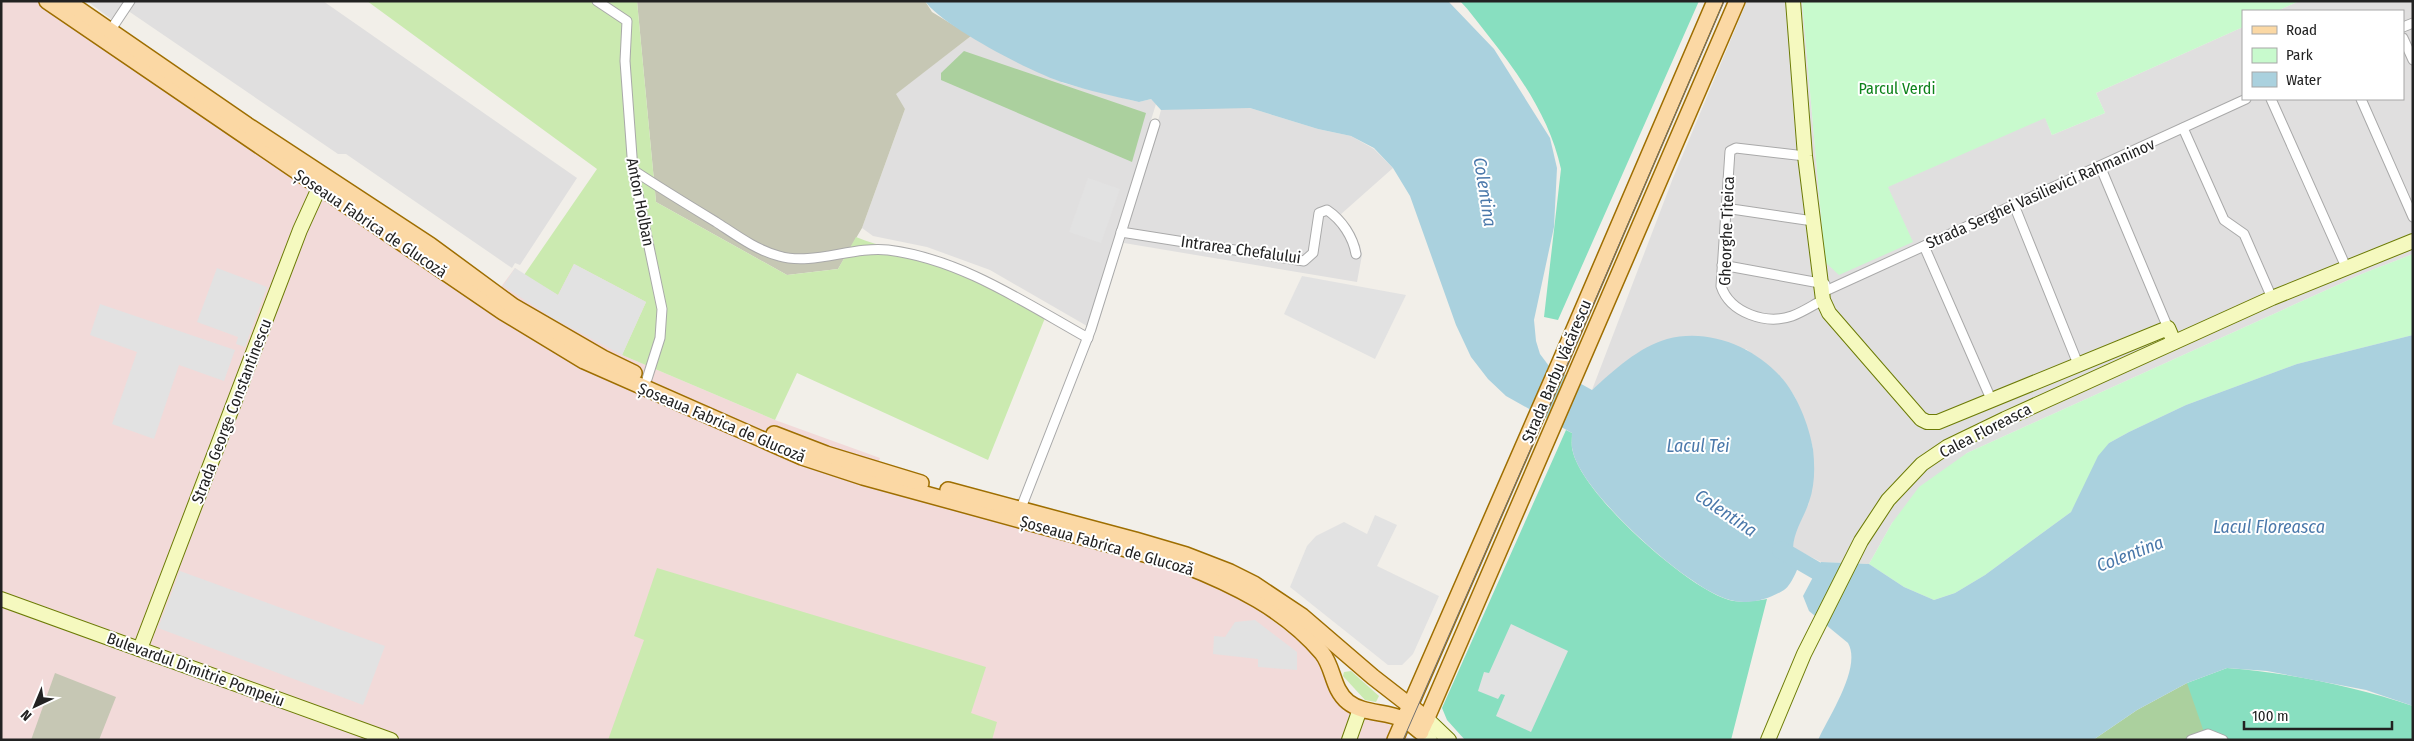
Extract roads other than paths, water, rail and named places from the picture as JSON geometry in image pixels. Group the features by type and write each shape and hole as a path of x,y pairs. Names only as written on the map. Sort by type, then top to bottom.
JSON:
{"main road":[{"name":"Șoseaua Fabrica de Glucoză","path":"47,1 322,181 430,245 513,306 603,358 647,379 826,454 1181,564 1226,582 1258,600 1293,626 1321,652 1329,664 1332,677 1346,700 1360,709 1406,712"},
{"name":"Șoseaua Fabrica de Glucoză","path":"67,1 247,124 322,181 518,322 584,361 737,430 823,465 1186,555 1230,572 1254,584 1302,616 1373,677 1424,733"},
{"name":"Strada Barbu Văcărescu","path":"1395,740 1564,355 1715,1"},
{"name":"Strada Barbu Văcărescu","path":"1424,733 1580,363 1737,1"},
{"path":"1332,677 1345,664 1354,666 1373,677"}],"street":[{"path":"110,31 130,1"},
{"name":"Anton Holban","path":"597,1 626,22 625,61 633,170 662,309 660,338 647,379"},
{"path":"1793,1 1805,156 1821,292"},
{"path":"2404,40 2413,60"},
{"name":"Strada Serghei Vasilievici Rahmaninov","path":"1722,265 1821,292 2244,100"},
{"path":"2271,100 2346,267"},
{"path":"2361,100 2413,217"},
{"path":"1019,514 1088,338 1155,124"},
{"path":"2183,128 2224,220 2244,234 2272,298"},
{"name":"Gheorghe Titeica","path":"1805,156 1733,148 1728,154 1721,279 1724,293 1738,308 1755,316 1770,319 1794,316 1821,292"},
{"path":"2100,166 2162,330 2171,343"},
{"path":"633,170 751,244 780,257 805,258 857,250 888,250 932,260 980,278 1088,338"},
{"name":"Strada George Constantinescu","path":"140,649 300,230 322,181"},
{"path":"2014,205 2078,364"},
{"path":"1725,208 1813,221"},
{"name":"Intrarea Chefalului","path":"1122,232 1304,261 1313,253 1319,213 1327,210 1338,219 1348,232 1356,254"},
{"name":"Calea Floreasca","path":"1768,740 1815,632 1849,565 1888,500 1922,464 1964,438 2171,343 2272,298 2413,241"},
{"path":"1924,246 1991,400"},
{"name":"Calea Floreasca","path":"1821,292 1829,312 1921,419 1933,422 2162,330"},
{"name":"Bulevardul Dimitrie Pompeiu","path":"1,599 391,740"},
{"path":"1350,740 1360,709"},
{"name":"Șoseaua Fabrica de Glucoză","path":"1424,733 1449,740"},
{"path":"2191,740 2208,734 2223,740"}],"water":[{"name":"Lacul Tei","path":"925,1 1448,1 1494,49 1550,138 1557,168 1554,227 1534,320 1536,341 1540,354 1549,366 1592,390 1637,353 1667,339 1683,336 1714,338 1729,342 1757,356 1770,366 1787,384 1802,411 1809,430 1814,456 1811,496 1795,535 1793,548 1804,554 1796,574 1784,590 1765,599 1751,602 1730,600 1689,578 1665,560 1616,514 1581,470 1572,450 1572,433 1506,396 1488,379 1471,357 1456,325 1410,196 1393,168 1374,148 1351,136 1318,129 1250,108 1161,110 1151,99 1139,102 1065,83 1032,70 969,36 950,23"},
{"name":"Lacul Floreasca","path":"2413,335 2413,706 2366,690 2267,671 2227,668 2187,683 2137,710 2093,740 1818,740 1848,678 1851,665 1851,653 1848,643 1809,611 1803,596 1821,562 1869,564 1904,587 1934,600 1955,593 1985,575 2071,512 2098,456 2109,443 2186,405 2297,364"}],"waterway":[{"name":"Colentina","path":"1781,550 1836,582"}],"tram line":[{"path":"1403,740 1724,1"}],"park label":[{"name":"Parcul Verdi","path":"1897,88"}]}
